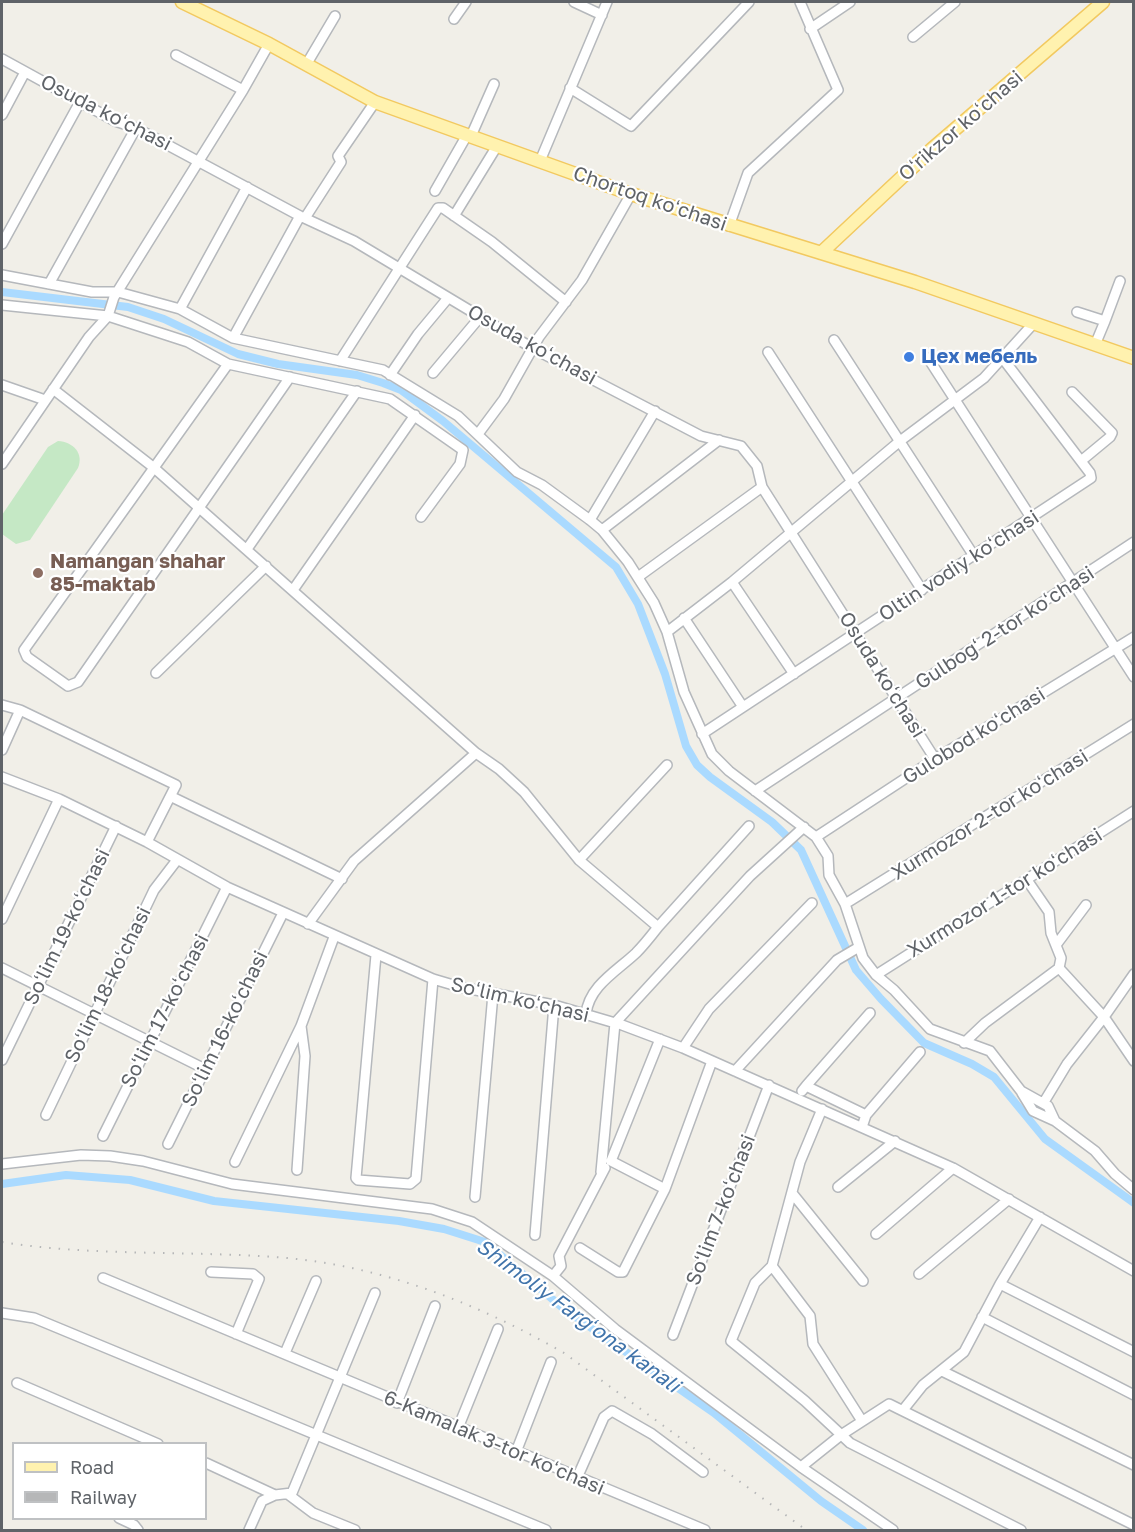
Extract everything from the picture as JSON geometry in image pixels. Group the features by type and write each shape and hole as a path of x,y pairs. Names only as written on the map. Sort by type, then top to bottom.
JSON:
{"main road":[{"name":"Chortoq koʻchasi","path":"182,2 269,44 375,102 631,194 915,282 1134,358"},
{"name":"Oʻrikzor koʻchasi","path":"821,253 932,149 1103,2"}],"street":[{"path":"454,19 466,2"},
{"path":"574,2 602,15"},
{"path":"540,161 607,2"},
{"path":"570,88 628,125 633,125 749,2"},
{"path":"729,226 748,173 838,90 800,2"},
{"path":"810,29 850,2"},
{"path":"913,37 956,2"},
{"path":"306,64 335,16"},
{"path":"2,464 5,452 89,337 109,314 116,295 269,44"},
{"path":"176,55 243,90"},
{"name":"Osuda koʻchasi","path":"2,59 115,121 136,128 303,217 354,241 534,349 701,436 736,443 747,450 757,466 762,488 935,759"},
{"path":"2,115 25,72"},
{"path":"435,191 469,136 494,84"},
{"path":"2,244 80,102"},
{"path":"233,338 303,217 341,162 338,156 375,102"},
{"path":"49,284 136,128"},
{"path":"454,216 497,146"},
{"path":"180,309 247,187"},
{"path":"478,434 492,419 539,337 582,280 631,194"},
{"path":"340,361 438,208 454,216 528,270 566,302"},
{"path":"2,275 180,309 233,338 370,366 434,399 478,434 517,472 542,485 590,520 602,530 638,577 667,632 684,692 702,734 718,762 802,829 816,837 830,860 829,875 845,904 856,931 857,948 876,975 894,990 930,1029 990,1051 1021,1091 1033,1111 1055,1121 1095,1151 1134,1190"},
{"path":"1095,345 1120,281"},
{"path":"390,375 418,334 448,298"},
{"path":"2,305 109,314 188,342 228,364 390,399 459,446 463,454 460,464 421,517"},
{"path":"1077,312 1105,321"},
{"path":"433,373 480,317"},
{"path":"667,632 732,582 900,441 957,401 1004,360 1033,324"},
{"path":"834,340 974,556"},
{"path":"768,352 922,590"},
{"path":"928,358 1030,520 1134,677"},
{"path":"1004,360 1081,460 1112,433 1072,392"},
{"path":"228,364 153,466 24,650 27,657 65,685 74,686 290,377"},
{"path":"2,385 45,400"},
{"path":"53,389 153,466 476,753 499,769 524,792 579,860 658,927"},
{"path":"247,549 357,392"},
{"path":"590,520 656,411"},
{"path":"293,590 415,415"},
{"path":"602,530 719,440"},
{"name":"Oltin vodiy koʻchasi","path":"702,734 1030,520 1090,478 1090,473 1081,460"},
{"path":"638,577 762,488"},
{"name":"Gulbogʻ 2-tor koʻchasi","path":"755,791 1134,542"},
{"path":"156,673 266,566"},
{"path":"732,582 794,674"},
{"path":"684,618 743,707"},
{"name":"Gulobod koʻchasi","path":"816,837 935,759 1134,637"},
{"path":"2,705 20,710 176,785 172,797 147,842"},
{"path":"2,750 20,710"},
{"name":"Xurmozor 2-tor koʻchasi","path":"845,904 1134,724"},
{"path":"308,924 354,861 476,753"},
{"path":"579,860 667,765"},
{"name":"Soʻlim koʻchasi","path":"2,777 59,799 147,842 227,887 334,937 433,979 493,994 554,1005 615,1023 683,1048 769,1085 953,1168 1134,1271"},
{"path":"172,797 342,879"},
{"path":"2,919 59,799"},
{"name":"Xurmozor 1-tor koʻchasi","path":"876,975 1134,811"},
{"name":"Soʻlim 19-koʻchasi","path":"2,1060 116,826"},
{"path":"586,1014 587,1003 606,978 638,951 749,826"},
{"path":"602,1172 615,1023 750,876 802,829"},
{"name":"Soʻlim 18-koʻchasi","path":"46,1115 154,890 177,860"},
{"path":"964,1043 985,1023 1059,968 1061,958 1049,912 1027,880"},
{"name":"Soʻlim 17-koʻchasi","path":"103,1136 227,887"},
{"path":"683,1048 709,1009 812,903"},
{"path":"1056,945 1086,905"},
{"name":"Soʻlim 16-koʻchasi","path":"168,1144 283,913"},
{"path":"235,1162 301,1026 334,937"},
{"path":"735,1071 837,960 857,948"},
{"path":"376,955 356,1178 410,1184 416,1179 433,979"},
{"path":"2,968 206,1069"},
{"path":"1059,968 1104,1017 1134,1061"},
{"path":"1044,1102 1067,1064 1134,974"},
{"path":"475,1197 493,994"},
{"path":"535,1235 554,1005"},
{"path":"798,1098 870,1013"},
{"path":"297,1170 305,1056 301,1026"},
{"path":"553,1276 561,1266 559,1256 602,1172 611,1161 660,1039"},
{"path":"862,1127 866,1115 920,1052"},
{"path":"580,1248 618,1272 623,1272 665,1189 712,1061"},
{"name":"Soʻlim 7-koʻchasi","path":"673,1335 769,1085"},
{"path":"806,1086 866,1115"},
{"path":"1021,1091 1033,1100 1044,1102 1055,1121"},
{"path":"822,1109 800,1162 772,1266 755,1283 731,1340 805,1401 849,1443 1021,1530"},
{"path":"838,1187 896,1141"},
{"path":"2,1164 81,1155 110,1156 143,1161 242,1186 432,1209 486,1229 553,1276 615,1329 801,1467 893,1530"},
{"path":"611,1161 665,1189"},
{"path":"876,1234 953,1168"},
{"path":"792,1193 863,1281"},
{"path":"919,1274 1009,1199"},
{"path":"903,1410 922,1385 964,1352 999,1284 1040,1217"},
{"path":"772,1266 810,1316 813,1344 862,1421"},
{"path":"211,1272 253,1274 259,1279 236,1334"},
{"name":"6-Kamalak 3-tor koʻchasi","path":"103,1278 705,1530"},
{"path":"285,1353 316,1281"},
{"path":"999,1284 1134,1352"},
{"path":"290,1495 297,1485 375,1293"},
{"path":"397,1402 435,1306"},
{"path":"2,1313 34,1318 546,1530"},
{"path":"982,1317 1134,1395"},
{"path":"458,1428 498,1329"},
{"path":"516,1452 551,1362"},
{"path":"942,1371 1134,1465"},
{"path":"17,1383 156,1442"},
{"path":"801,1467 841,1435 889,1404 1134,1525"},
{"path":"577,1478 604,1417 612,1411 652,1434 703,1472"},
{"path":"207,1463 276,1495"},
{"path":"249,1530 262,1501 276,1495 290,1495 313,1513 356,1530"},
{"path":"123,1520 134,1525 138,1530"}],"green space":[{"path":"58,441 76,449 80,458 78,468 30,540 16,544 2,534 2,515 48,447"}],"waterway":[{"path":"2,292 128,307 164,319 238,354 278,364 357,375 383,383 401,390 443,421 616,567 638,604 665,674 686,746 697,765 772,822 801,850 856,970 881,999 924,1043 972,1064 994,1077 1045,1139 1134,1203"},
{"name":"Shimoliy Fargʻona kanali","path":"2,1184 66,1175 130,1180 214,1201 399,1221 444,1229 485,1242 564,1309 714,1413 821,1501 863,1530"}],"railway":[{"path":"2,1242 108,1252 287,1258 360,1270 430,1290 499,1319 564,1353 806,1530"}],"place":[{"name":"Цех мебель","path":"909,357"},
{"name":"Namangan shahar 85-maktab","path":"38,573"}]}
